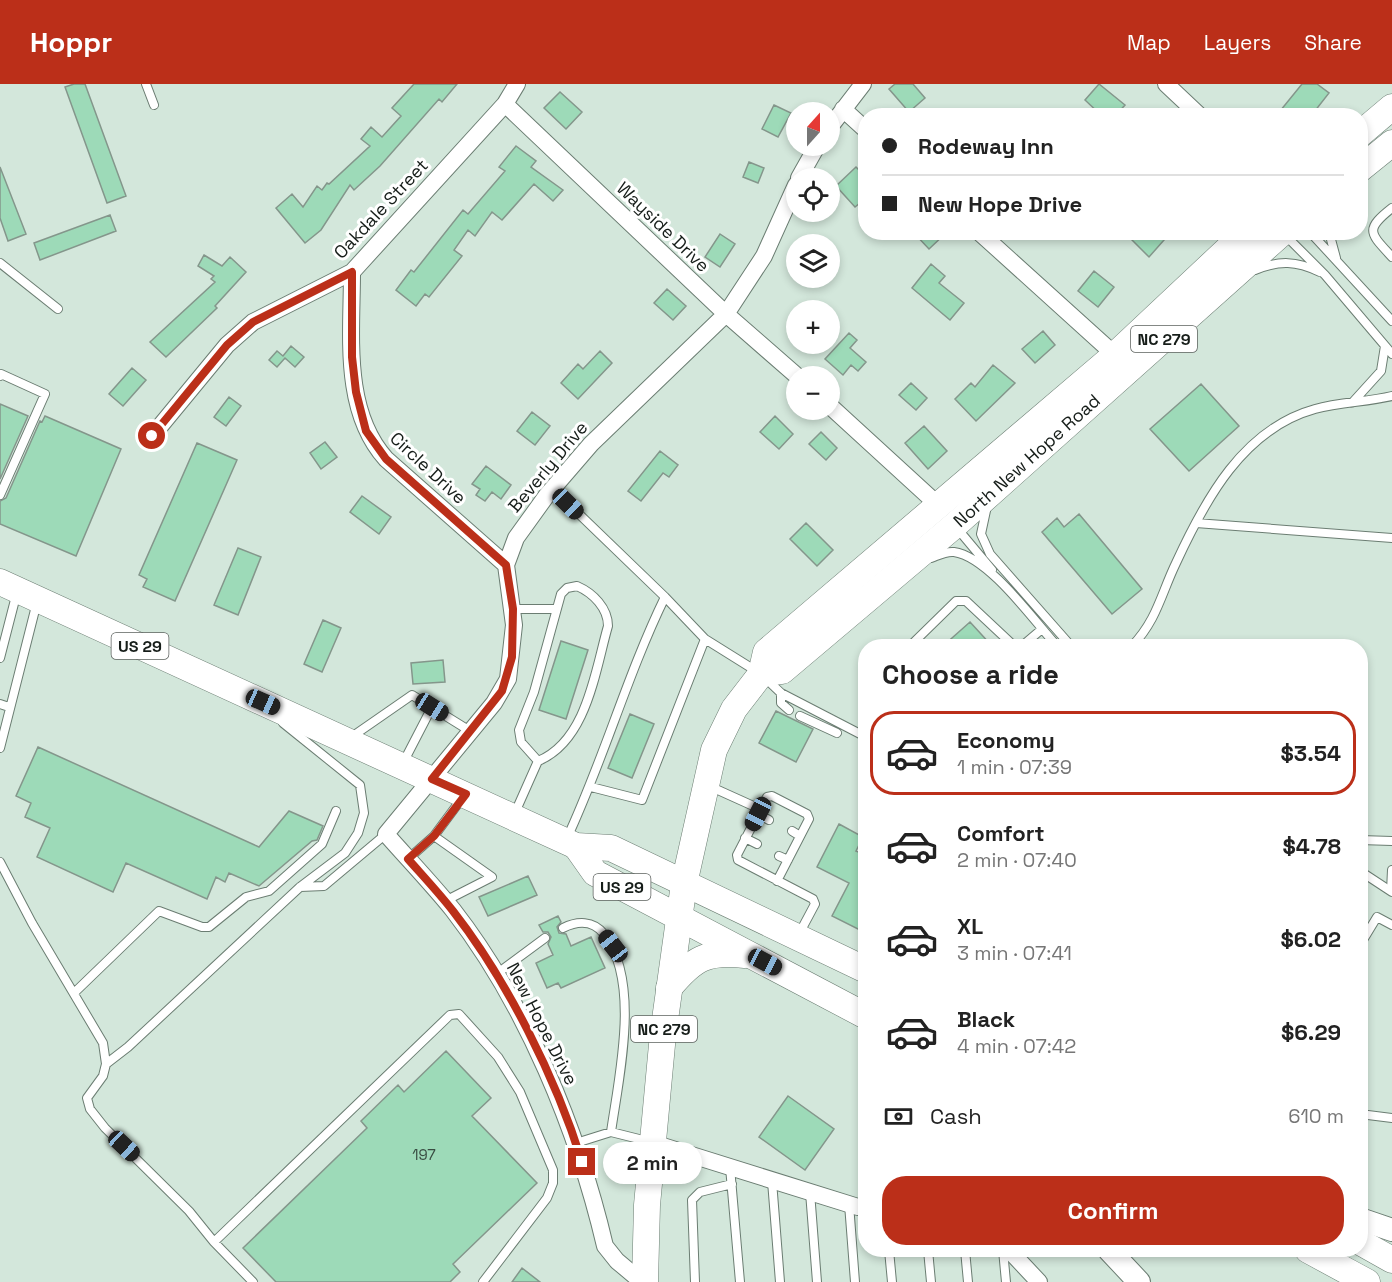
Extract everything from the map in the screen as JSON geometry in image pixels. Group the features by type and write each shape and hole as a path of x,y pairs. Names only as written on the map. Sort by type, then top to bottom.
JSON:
{"main road":[{"path":"1368,127 1392,106"},
{"path":"1368,162 1392,143"},
{"name":"North New Hope Road","path":"684,884 705,784 721,734 734,709 761,674 763,659 774,643 1115,355 1237,240"},
{"name":"North New Hope Road","path":"761,674 782,671 955,525 1275,240"},
{"path":"955,525 957,509 970,490 972,474"},
{"name":"US 29","path":"19,590 514,816 570,844 610,848 858,966"},
{"name":"US 29","path":"570,844 595,873 858,1012"},
{"name":"NC 279","path":"643,1282 653,1143 669,988 684,884"},
{"path":"669,988 687,966 706,956 730,953 755,956"},
{"path":"1368,1222 1392,1230"},
{"path":"1368,1246 1392,1260"},
{"path":"1116,1257 1139,1282"},
{"path":"1321,1257 1367,1282"}],"street":[{"name":"Oakdale Street","path":"152,436 227,345 253,322 352,272 506,104 517,84"},
{"path":"840,113 862,84"},
{"path":"1174,87 1193,108"},
{"name":"Wayside Drive","path":"506,104 726,314 786,366"},
{"path":"843,109 858,123"},
{"name":"Beverly Drive","path":"386,834 494,703 508,679 512,657 513,609 506,565 516,538 552,488 615,418 726,314 764,256 786,206"},
{"path":"988,240 1115,355"},
{"name":"Circle Drive","path":"352,272 352,357 361,419 370,440 386,459 506,565"},
{"path":"840,415 937,504"},
{"name":"New Hope Drive","path":"386,834 444,901 495,975 544,1066 576,1143 606,1246 617,1261 643,1282"},
{"path":"653,1143 731,1176 771,1181 858,1206"},
{"path":"1016,1257 1039,1282"}],"lane":[{"path":"146,84 154,105"},
{"path":"1392,208 1377,220 1372,230 1373,236 1392,257"},
{"path":"1290,240 1325,275 1392,354"},
{"path":"1317,240 1392,321"},
{"path":"1331,240 1338,264"},
{"path":"1230,280 1270,264 1285,261 1300,263 1325,275"},
{"path":"0,263 58,309"},
{"path":"1352,403 1381,371 1385,346"},
{"path":"0,376 1,374 45,394 1,494"},
{"path":"1139,639 1149,629 1196,523 1228,470 1251,445 1283,422 1316,409 1392,396"},
{"path":"552,488 705,639 761,674 781,693 839,728"},
{"path":"993,491 982,527 984,543 998,564 1065,639"},
{"path":"1196,523 1392,538"},
{"path":"955,525 996,578 1051,639"},
{"path":"916,557 929,559 944,553 957,553 971,559 996,578"},
{"path":"514,816 538,761 547,757 568,739 581,715 608,626 608,618 599,603 577,586 567,588 561,594 534,692 519,730 521,742 538,761"},
{"path":"0,658 19,590"},
{"path":"0,748 9,707 19,590"},
{"path":"570,844 645,638 665,597"},
{"path":"917,639 956,601 966,602 1006,639"},
{"path":"513,609 556,609"},
{"path":"1030,639 1042,629"},
{"path":"591,786 642,800 705,639"},
{"path":"781,693 781,703 789,710"},
{"path":"106,1064 128,1047 300,887 345,853 358,833 364,813 360,785 245,694"},
{"path":"347,740 412,695 470,731"},
{"path":"0,704 9,707"},
{"path":"402,765 432,707"},
{"path":"800,716 858,734"},
{"path":"705,784 759,811 769,820"},
{"path":"408,859 434,836 466,794"},
{"path":"777,881 783,858 796,834 809,819 807,814 772,796 767,797 737,855 738,860 777,881 813,899 814,904 797,938"},
{"path":"75,992 159,911 202,927 209,927 246,897 268,891 322,844 336,811"},
{"path":"300,887 324,886 386,834"},
{"path":"434,836 492,877 444,901"},
{"path":"745,838 757,844"},
{"path":"1368,840 1392,841"},
{"path":"0,862 32,923 75,992 103,1043 106,1064 103,1076 87,1098 90,1109 105,1128 189,1211 214,1242 253,1282"},
{"path":"1391,892 1392,870"},
{"path":"1368,876 1391,892"},
{"path":"1368,932 1377,917 1392,926"},
{"path":"563,928 576,921 598,927 613,946 622,983 624,1045 611,1132"},
{"path":"495,975 545,938"},
{"path":"214,1242 450,1015 459,1014 498,1057 520,1092 553,1170 553,1183 547,1198 483,1282"},
{"path":"1368,1115 1392,1118"},
{"path":"576,1143 611,1132 653,1143"},
{"path":"695,1282 692,1200 700,1192 731,1176 740,1282"},
{"path":"771,1181 780,1282"},
{"path":"810,1192 817,1282"},
{"path":"849,1204 855,1282"},
{"path":"890,1257 892,1282"},
{"path":"929,1257 931,1282"},
{"path":"965,1257 968,1282"},
{"path":"1004,1257 1006,1282"}],"building":[{"path":"85,84 126,196 107,203 65,87"},
{"path":"414,84 457,84 442,102 439,99 380,166 354,190 350,185 321,230 305,243 276,208 292,194 303,207 317,186 322,190 370,146 361,139 371,127 382,137 401,116 392,108"},
{"path":"895,84 913,84 925,98 914,108 906,108 889,89"},
{"path":"1099,84 1125,105 1122,108 1094,108 1085,100"},
{"path":"1302,84 1317,84 1329,93 1317,108 1282,108"},
{"path":"560,92 582,112 566,129 544,108"},
{"path":"774,105 786,111 786,122 778,137 762,129"},
{"path":"516,146 536,161 531,167 563,190 553,201 534,184 502,220 492,212 475,236 468,230 454,250 462,256 429,297 425,294 416,306 396,290 411,270 414,272 463,210 468,214 505,171 499,167"},
{"path":"749,162 764,168 758,183 743,177"},
{"path":"0,167 26,234 8,241 0,218"},
{"path":"856,167 858,169 858,205 855,207 840,190 840,182"},
{"path":"110,215 116,231 40,260 34,243"},
{"path":"720,234 735,244 720,267 705,257"},
{"path":"921,240 939,240 929,249"},
{"path":"1132,240 1164,240 1149,257"},
{"path":"204,255 222,266 230,257 246,272 215,306 217,308 166,357 150,342 215,282 211,279 214,276 198,266"},
{"path":"931,264 945,276 939,283 964,303 950,320 912,288"},
{"path":"1094,271 1114,287 1098,307 1078,291"},
{"path":"667,289 686,306 673,320 654,303"},
{"path":"1043,331 1055,345 1035,363 1022,349"},
{"path":"849,333 857,340 850,348 866,362 858,371 851,365 843,375 840,372 840,366 833,366 825,359 830,354 840,354 840,343"},
{"path":"291,346 304,357 295,367 285,358 277,367 269,360 277,351 283,356"},
{"path":"600,351 612,363 578,399 561,383 578,364 583,369"},
{"path":"993,365 1015,383 976,421 955,399 971,383 975,387"},
{"path":"132,368 146,380 123,406 109,394"},
{"path":"911,383 927,398 916,410 899,395"},
{"path":"1201,384 1239,426 1189,471 1150,429"},
{"path":"229,397 241,406 226,426 214,417"},
{"path":"0,404 28,416 0,479"},
{"path":"532,412 550,426 535,445 517,431"},
{"path":"45,416 121,449 76,556 0,524 0,501 6,498 40,421 42,422"},
{"path":"775,416 793,434 779,449 760,432"},
{"path":"924,426 947,451 928,469 905,443"},
{"path":"821,432 837,448 826,460 809,444"},
{"path":"325,442 337,457 321,469 310,453"},
{"path":"197,443 237,460 175,601 143,587 147,579 139,575"},
{"path":"660,451 678,465 669,477 663,473 641,501 628,491"},
{"path":"486,466 511,485 501,499 492,492 485,501 476,495 480,489 472,484"},
{"path":"362,496 391,517 379,534 350,512"},
{"path":"1079,514 1142,589 1112,614 1042,532 1057,518 1064,527"},
{"path":"806,523 833,550 817,566 790,539"},
{"path":"238,548 261,557 238,615 214,605"},
{"path":"323,620 341,628 322,672 304,664"},
{"path":"970,622 986,639 951,639"},
{"path":"561,641 588,650 566,719 539,710"},
{"path":"443,660 445,682 413,684 411,663"},
{"path":"776,711 813,729 796,762 759,743"},
{"path":"630,714 654,724 632,778 608,768"},
{"path":"38,747 259,847 289,811 323,826 317,840 312,841 259,886 229,873 225,882 216,877 207,899 126,863 113,892 37,857 50,828 25,817 31,803 16,796"},
{"path":"839,824 858,834 856,851 858,852 858,929 832,916 849,883 817,867"},
{"path":"528,876 537,895 488,916 479,897"},
{"path":"558,916 561,922 557,927 559,933 566,934 571,946 591,937 605,968 561,988 558,983 547,988 536,963 553,955 548,944 551,937 548,932 543,932 539,925"},
{"path":"446,1051 491,1098 472,1116 537,1183 453,1264 460,1272 450,1282 276,1282 243,1248 367,1128 361,1121 398,1085 404,1092"},
{"path":"788,1096 834,1129 805,1170 759,1137"},
{"path":"522,1268 540,1282 512,1282"}],"route":[{"path":"152,436 227,345 253,322 352,272 352,357 361,419 370,440 386,459 506,565 513,609 512,657 508,679 494,703 432,779 466,794 434,836 408,859 453,910 506,993 544,1066 571,1126 582,1162"}]}
